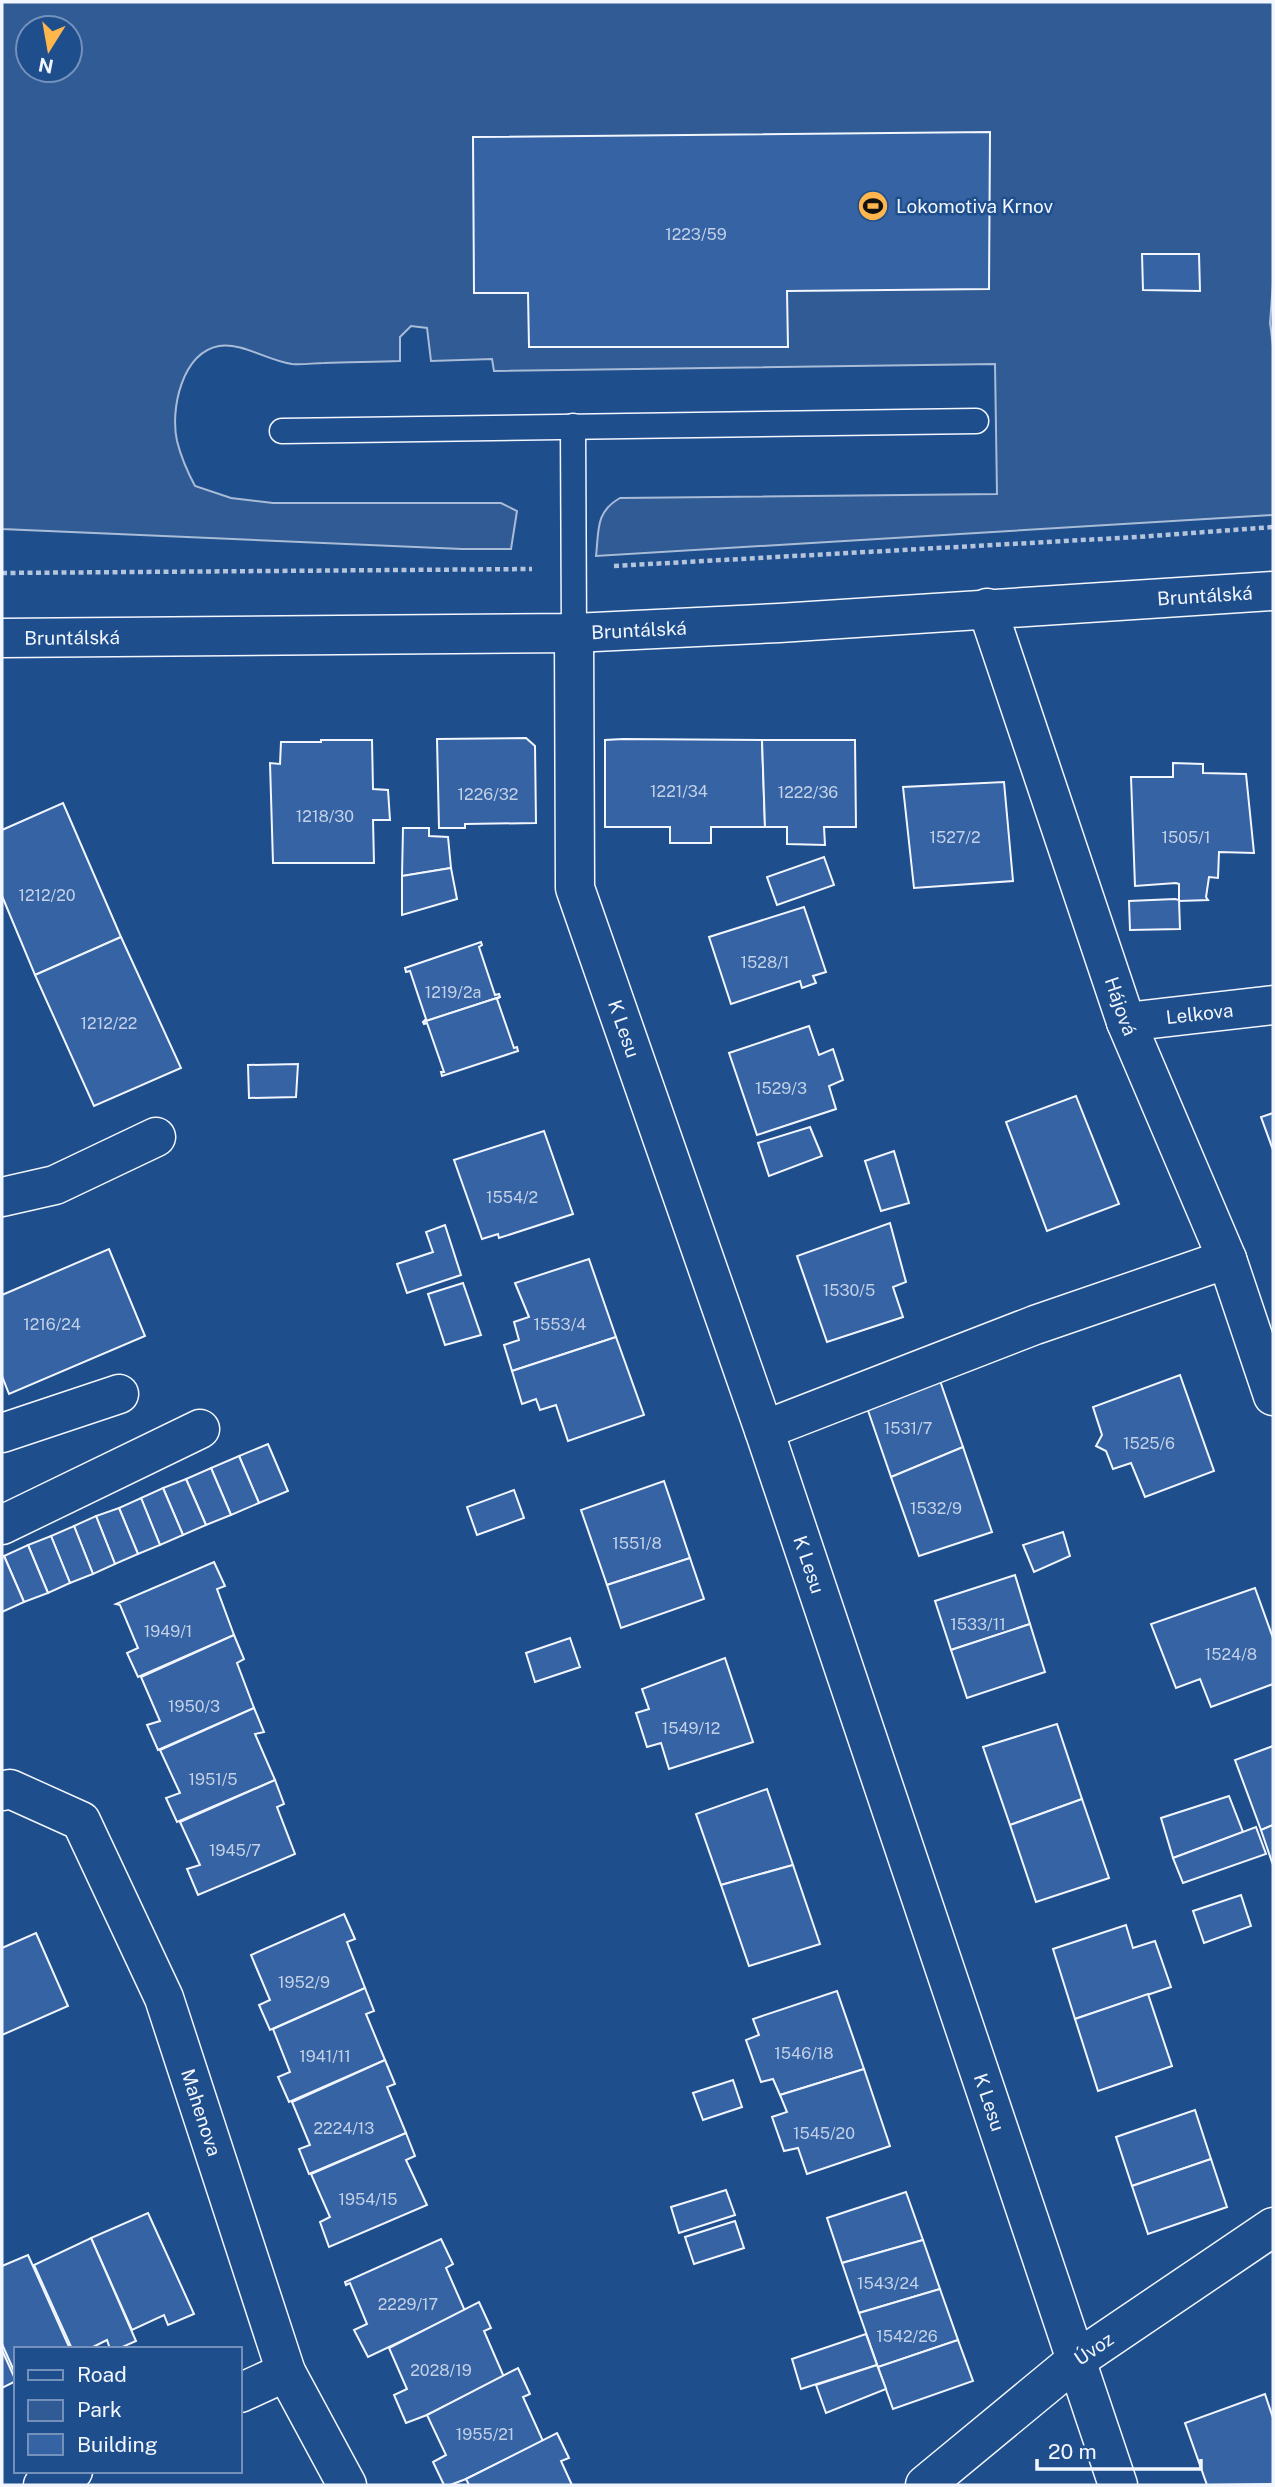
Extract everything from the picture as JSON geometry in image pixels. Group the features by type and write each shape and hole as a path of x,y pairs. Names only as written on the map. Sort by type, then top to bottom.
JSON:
{"street":[{"name":"Bruntálská","path":"2,638 574,633 779,623 1273,591"},
{"name":"Hájová","path":"987,608 1126,1022 1227,1259 1273,1396"},
{"name":"K Lesu","path":"574,633 575,888 764,1430 1118,2485"},
{"name":"Lelkova","path":"1126,1022 1273,1005"},
{"path":"2,1197 55,1185 156,1137"},
{"path":"764,1430 1035,1325 1227,1259"},
{"path":"2,1433 119,1394"},
{"path":"2,1525 200,1429"},
{"name":"Mahenova","path":"2,1791 10,1789 80,1821 164,1998 286,2372 347,2485"},
{"name":"Úvoz","path":"925,2485 1076,2361 1273,2227"},
{"path":"242,2392 286,2372"},
{"path":"43,2485 69,2473"}],"lane":[{"path":"282,431 976,421"},
{"path":"573,426 574,633"}],"path":[{"path":"2,573 573,568 769,559 1273,527"}],"green space":[{"path":"2,2 1273,2 1273,283 1270,323 1273,346 1273,515 596,556 602,516 612,503 620,498 997,494 995,364 494,371 492,359 431,361 427,328 411,326 400,337 400,361 296,364 228,346 206,351 196,359 182,384 175,414 180,453 195,486 231,498 273,503 501,503 517,511 511,549 2,529"}],"building":[{"path":"990,132 989,289 787,291 788,347 529,347 528,293 474,293 473,137"},
{"path":"1142,254 1199,254 1200,291 1143,290"},
{"path":"526,738 535,746 536,823 465,824 465,828 439,828 437,739"},
{"path":"372,740 373,789 388,790 390,820 373,820 374,863 273,863 270,763 280,764 281,742"},
{"path":"605,740 762,740 765,827 711,827 711,843 670,843 670,827 605,827"},
{"path":"762,740 855,740 856,827 824,827 825,845 787,844 787,827 765,827"},
{"path":"1173,763 1203,764 1203,773 1246,774 1254,853 1219,852 1218,878 1209,877 1206,897 1208,900 1179,901 1179,884 1176,883 1135,886 1131,777 1173,777"},
{"path":"1004,782 1013,881 914,888 903,787"},
{"path":"63,803 121,937 35,975 2,896 2,830"},
{"path":"403,828 429,828 429,836 448,837 451,868 402,876"},
{"path":"824,857 834,885 777,905 767,877"},
{"path":"451,868 457,899 402,915 402,876"},
{"path":"1179,900 1180,929 1130,930 1129,901"},
{"path":"804,907 826,972 813,976 816,983 802,988 800,981 731,1004 709,937"},
{"path":"121,937 181,1068 94,1106 35,975"},
{"path":"481,942 479,947 495,995 499,994 500,997 423,1022 426,1019 410,971 406,972 405,968"},
{"path":"500,997 497,999 514,1048 517,1047 518,1051 442,1076 441,1072 444,1072 427,1023 423,1022"},
{"path":"809,1026 819,1055 833,1049 843,1080 829,1086 836,1109 757,1135 729,1053"},
{"path":"298,1064 296,1097 249,1098 248,1065"},
{"path":"1076,1096 1119,1204 1047,1231 1006,1122"},
{"path":"1273,1113 1273,1150 1261,1117"},
{"path":"810,1127 822,1156 769,1176 758,1143"},
{"path":"544,1131 573,1214 499,1238 498,1234 482,1239 454,1160"},
{"path":"894,1151 909,1203 881,1211 865,1161"},
{"path":"890,1223 906,1282 893,1287 903,1317 827,1342 797,1256"},
{"path":"445,1225 461,1275 407,1293 397,1264 433,1252 426,1232"},
{"path":"109,1249 145,1336 9,1394 2,1376 2,1295"},
{"path":"589,1259 616,1337 512,1371 504,1345 519,1340 514,1322 529,1317 515,1283"},
{"path":"463,1283 481,1335 445,1345 428,1294"},
{"path":"616,1337 644,1415 568,1441 556,1405 540,1410 536,1399 522,1404 512,1371"},
{"path":"938,1375 963,1447 891,1477 864,1399"},
{"path":"1180,1375 1214,1471 1145,1497 1131,1463 1113,1469 1106,1451 1096,1446 1102,1435 1093,1407"},
{"path":"268,1444 288,1491 259,1503 239,1456"},
{"path":"963,1447 992,1532 919,1556 891,1477"},
{"path":"239,1456 259,1503 231,1515 211,1468"},
{"path":"211,1468 231,1515 206,1525 186,1479"},
{"path":"186,1479 206,1525 183,1535 163,1488"},
{"path":"664,1481 690,1558 607,1585 581,1510"},
{"path":"163,1488 183,1535 160,1545 141,1498"},
{"path":"514,1490 524,1518 477,1535 467,1507"},
{"path":"141,1498 160,1545 138,1554 119,1508"},
{"path":"119,1508 138,1554 115,1564 96,1516"},
{"path":"96,1516 115,1564 93,1574 74,1526"},
{"path":"74,1526 93,1574 70,1583 51,1536"},
{"path":"1063,1532 1070,1556 1034,1572 1023,1545"},
{"path":"51,1536 70,1583 48,1593 28,1545"},
{"path":"28,1545 48,1593 24,1602 4,1556"},
{"path":"4,1556 24,1602 2,1612 2,1557"},
{"path":"690,1558 704,1599 621,1628 607,1585"},
{"path":"214,1562 225,1586 217,1589 234,1635 138,1677 127,1653 138,1648 120,1605 116,1604"},
{"path":"1015,1575 1030,1624 951,1650 935,1601"},
{"path":"1255,1588 1273,1638 1273,1684 1211,1707 1200,1679 1176,1688 1151,1624"},
{"path":"1030,1624 1045,1672 967,1698 951,1650"},
{"path":"234,1635 244,1659 237,1663 254,1708 158,1750 147,1725 160,1721 141,1677"},
{"path":"570,1638 580,1667 535,1682 526,1653"},
{"path":"725,1658 753,1742 669,1769 661,1743 647,1747 636,1713 649,1709 642,1689"},
{"path":"254,1708 264,1732 255,1734 275,1780 177,1822 166,1798 180,1793 160,1750"},
{"path":"1057,1724 1082,1799 1010,1825 983,1747"},
{"path":"1273,1746 1273,1825 1261,1830 1235,1760"},
{"path":"275,1780 284,1804 277,1807 295,1854 198,1895 187,1869 200,1865 180,1822"},
{"path":"767,1789 793,1865 721,1885 696,1814"},
{"path":"1229,1796 1243,1832 1173,1858 1161,1818"},
{"path":"1082,1799 1109,1878 1036,1902 1010,1825"},
{"path":"1273,1825 1273,1865 1261,1830"},
{"path":"1256,1827 1266,1854 1183,1883 1173,1858"},
{"path":"793,1865 820,1944 749,1966 721,1885"},
{"path":"1241,1895 1251,1926 1204,1943 1193,1911"},
{"path":"344,1914 355,1939 347,1942 365,1988 270,2030 259,2005 270,2000 251,1955"},
{"path":"1126,1925 1133,1948 1155,1941 1171,1987 1075,2019 1053,1949"},
{"path":"36,1933 68,2006 2,2035 2,1948"},
{"path":"365,1988 374,2011 366,2014 385,2060 289,2102 278,2077 290,2072 273,2029"},
{"path":"837,1991 864,2069 780,2095 773,2079 761,2082 746,2040 759,2035 753,2019"},
{"path":"1148,1994 1172,2066 1098,2091 1075,2019"},
{"path":"385,2060 395,2084 387,2087 406,2133 309,2174 299,2149 310,2145 292,2102"},
{"path":"864,2069 890,2146 807,2174 798,2148 784,2151 772,2117 787,2112 780,2095"},
{"path":"733,2080 742,2107 703,2120 693,2093"},
{"path":"1195,2110 1211,2159 1132,2186 1116,2137"},
{"path":"406,2133 415,2156 406,2160 427,2205 329,2247 320,2222 330,2217 311,2174"},
{"path":"1211,2159 1227,2207 1148,2234 1132,2186"},
{"path":"726,2190 735,2215 679,2233 671,2207"},
{"path":"906,2192 923,2240 842,2263 827,2218"},
{"path":"148,2213 194,2314 168,2325 164,2315 132,2330 91,2238"},
{"path":"735,2221 744,2248 694,2264 685,2237"},
{"path":"91,2238 136,2341 122,2347 109,2347 107,2340 93,2347 71,2347 34,2265"},
{"path":"441,2239 453,2264 446,2268 465,2311 368,2357 354,2330 367,2324 350,2283 346,2285 345,2282"},
{"path":"923,2240 940,2289 859,2313 842,2263"},
{"path":"28,2255 69,2347 14,2347 14,2371 2,2344 2,2266"},
{"path":"940,2289 958,2340 878,2367 859,2313"},
{"path":"479,2302 491,2328 484,2331 504,2377 406,2423 394,2395 407,2389 389,2348"},
{"path":"866,2334 877,2365 801,2389 792,2359"},
{"path":"958,2340 973,2381 893,2409 878,2367"},
{"path":"2,2350 14,2382 2,2388"},
{"path":"877,2365 886,2389 826,2413 816,2385"},
{"path":"518,2368 530,2394 523,2397 543,2441 466,2479 444,2485 433,2462 446,2455 427,2415"},
{"path":"1265,2394 1273,2418 1273,2484 1207,2485 1185,2423"},
{"path":"557,2433 569,2458 561,2461 572,2485 469,2485 466,2479"}],"place":[{"name":"Lokomotiva Krnov","path":"873,206"}]}
